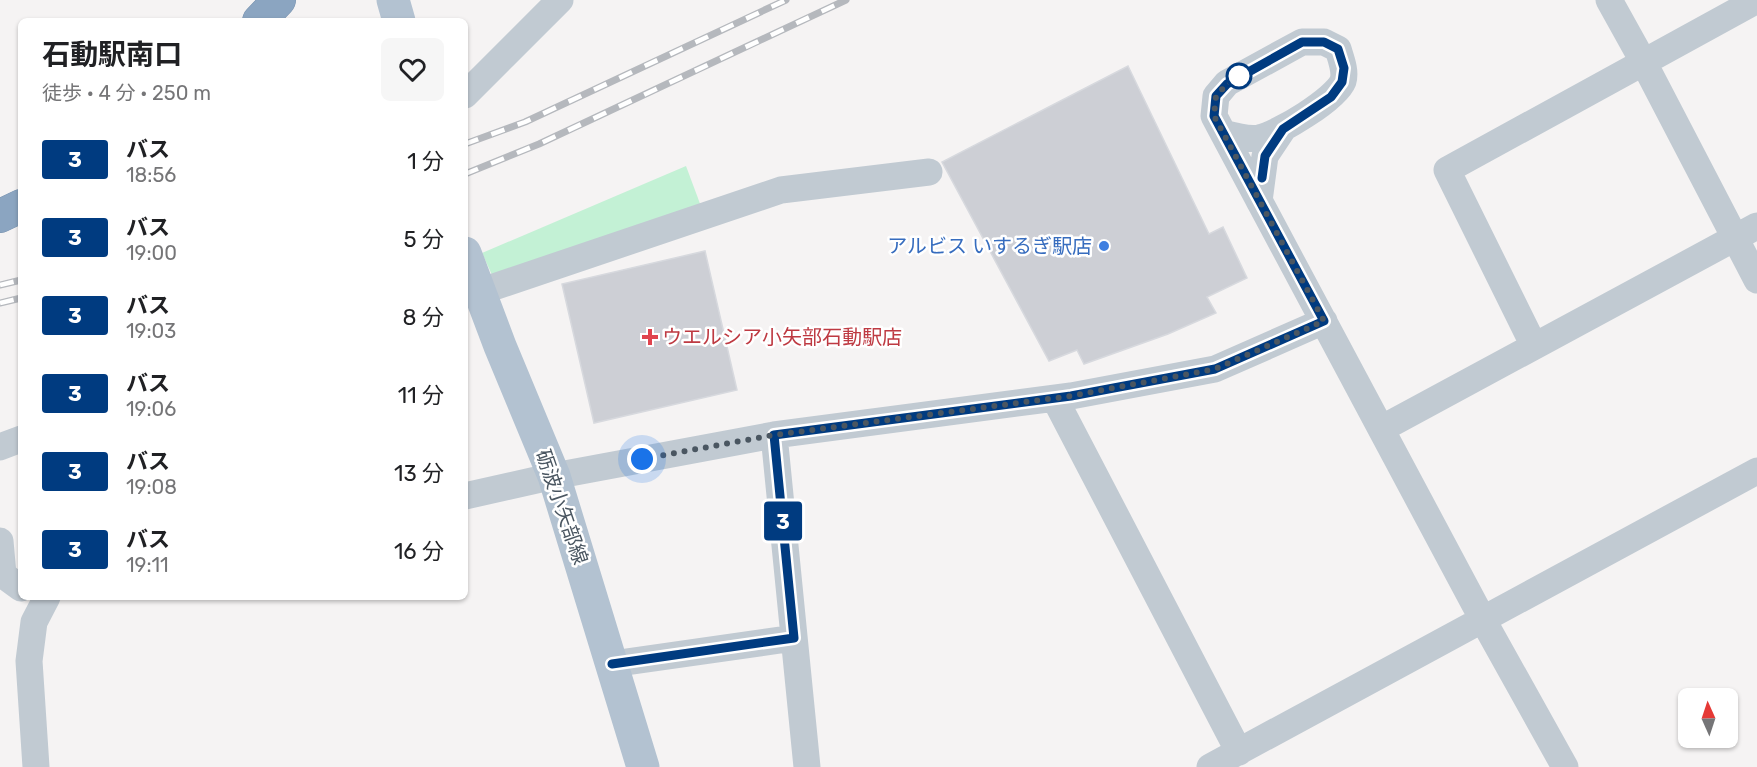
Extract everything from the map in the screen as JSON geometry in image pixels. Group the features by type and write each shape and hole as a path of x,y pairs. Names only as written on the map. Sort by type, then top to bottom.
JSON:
{"highway":[{"path":"262,18 279,0"},
{"path":"0,216 18,207"}],"main road":[{"path":"393,0 398,18"},
{"name":"砺波小矢部線","path":"470,272 554,476 643,767"}],"street":[{"path":"468,92 560,0"},
{"path":"1609,0 1644,63 1746,232 1757,280"},
{"path":"1534,346 1447,170 1757,0"},
{"path":"1223,133 1258,138 1283,129 1331,97 1342,82 1344,68 1338,49 1324,42 1302,42 1227,84 1216,96 1214,116 1223,133 1259,201 1324,321 1483,620 1565,767"},
{"path":"1259,201 1265,156 1283,129"},
{"path":"470,272 781,190 929,172"},
{"path":"1381,429 1746,232"},
{"path":"468,495 554,476 774,435 1055,399 1215,369 1324,321"},
{"path":"1055,399 1239,752"},
{"path":"774,435 807,767"},
{"path":"0,447 18,440"},
{"path":"1210,767 1757,471"},
{"path":"0,541 3,574 18,586"},
{"path":"36,767 29,661 34,622 41,600"},
{"path":"612,664 794,638"}],"green space":[{"path":"686,166 702,209 492,275 482,253"}],"building":[{"path":"1128,66 1209,234 1223,227 1247,278 1207,297 1216,313 1168,334 1084,364 1077,350 1049,361 942,162"},
{"name":"ウエルシア小矢部石動駅店","path":"705,251 737,390 594,423 562,284"}],"railway":[{"path":"468,143 525,122 786,0"},
{"path":"468,173 539,144 846,0"},
{"path":"0,285 18,281"},
{"path":"0,303 18,299"}],"bus line":[{"name":"3","path":"612,664 794,638 774,435 1071,396 1215,369 1324,321 1214,116 1216,96 1227,84 1302,42 1324,42 1338,49 1344,68 1342,82 1331,97 1283,129 1265,156 1262,178"}],"place":[{"name":"アルビス いするぎ駅店","path":"1104,246"},
{"name":"ウエルシア小矢部石動駅店","path":"650,337"}],"route":[{"path":"642,459 774,435 1071,396 1215,369 1324,321 1214,116 1216,96 1227,84 1239,76"}]}
